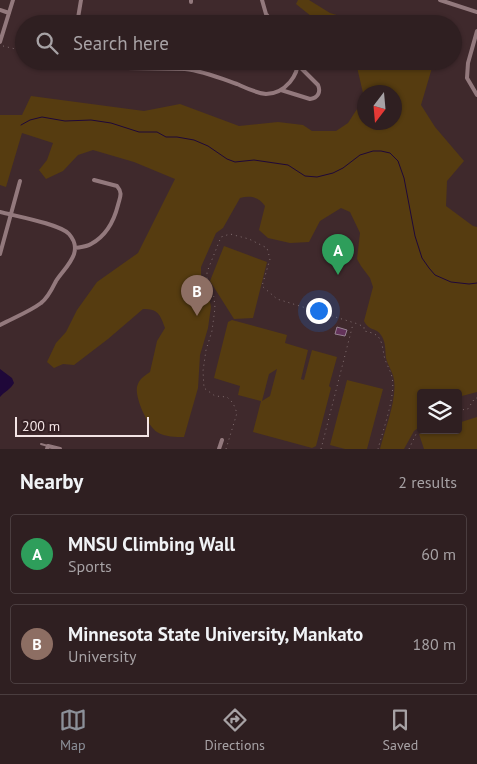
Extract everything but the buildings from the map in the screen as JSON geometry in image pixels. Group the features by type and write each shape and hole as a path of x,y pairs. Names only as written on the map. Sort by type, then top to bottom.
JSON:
{"street":[{"path":"0,44 13,0"},
{"path":"78,15 81,0"},
{"path":"262,0 267,15"},
{"path":"440,0 477,12"},
{"path":"0,10 9,13"},
{"path":"477,31 468,63 467,78 477,95"},
{"path":"194,70 260,93 282,90 293,79 296,70"},
{"path":"282,90 310,99 314,98 319,93 320,87 304,70"},
{"path":"75,248 92,244 102,235 113,222 118,208 121,195 119,188 94,180"},
{"path":"0,254 20,181"},
{"path":"0,212 55,226 70,234 75,248 72,261 45,300 0,325"},
{"path":"219,449 222,440"},
{"path":"47,447 60,449"}],"lane":[{"path":"41,444 47,447"}],"path":[{"path":"0,44 15,48"},
{"path":"226,449 237,413 234,403 227,397 215,396 204,388 203,371 215,308 214,297 207,284 207,272 221,237 230,234 249,239 266,248 270,259 262,286 278,299 354,323 364,327 364,331 378,336 392,377 392,395 378,449"},
{"path":"321,449 354,323"},
{"path":"462,409 467,410 475,398 477,398"},
{"path":"409,449 417,434"}],"shaded area":[{"path":"298,0 309,0 337,15 310,15 296,4"},
{"path":"358,70 431,70 421,105 435,127 464,161 447,181 446,206 477,227 477,392 462,396 462,389 417,389 417,429 404,449 380,449 394,396 394,380 386,358 383,338 377,331 368,327 364,321 373,287 370,278 357,259 360,233 350,212 341,208 320,221 309,242 290,243 268,238 259,230 265,206 257,199 251,197 240,198 223,228 216,233 201,267 201,283 209,297 211,307 208,328 200,355 198,388 184,437 167,436 153,429 146,418 138,398 138,384 150,372 157,341 165,328 160,316 155,311 143,309 74,365 63,364 54,368 47,362 56,343 66,332 77,310 97,282 138,253 175,179 134,162 93,150 78,155 63,171 46,179 39,170 47,160 53,143 22,133 6,187 0,185 0,115 22,115 31,96 144,111 180,104 239,126 278,122 303,125 312,131 336,131 348,123 357,109 357,130 402,130 402,85 361,85"},
{"path":"224,246 267,262 253,318 234,319 210,281"},
{"path":"232,320 287,335 285,343 308,350 301,379 304,380 312,350 337,357 316,446 312,448 253,432 261,401 238,395 240,386 214,378 228,322","holes":["277,369 270,396 262,401 269,374"]},
{"path":"0,369 12,378 14,383 0,397"},
{"path":"347,380 383,389 367,449 345,449 330,445"},
{"path":"477,417 477,449 424,449 419,434 462,434 462,422"}],"waterway":[{"path":"21,125 42,117 65,121 91,120 111,123 139,132 157,132 166,137 194,140 235,162 254,160 288,165 305,176 317,177 343,168 360,155 373,151 390,153 398,161 404,178 415,236 422,258 435,275 451,282 477,283"}],"place":[{"name":"MNSU Climbing Wall","path":"338,275"},
{"name":"Minnesota State University, Mankato","path":"197,316"}]}
